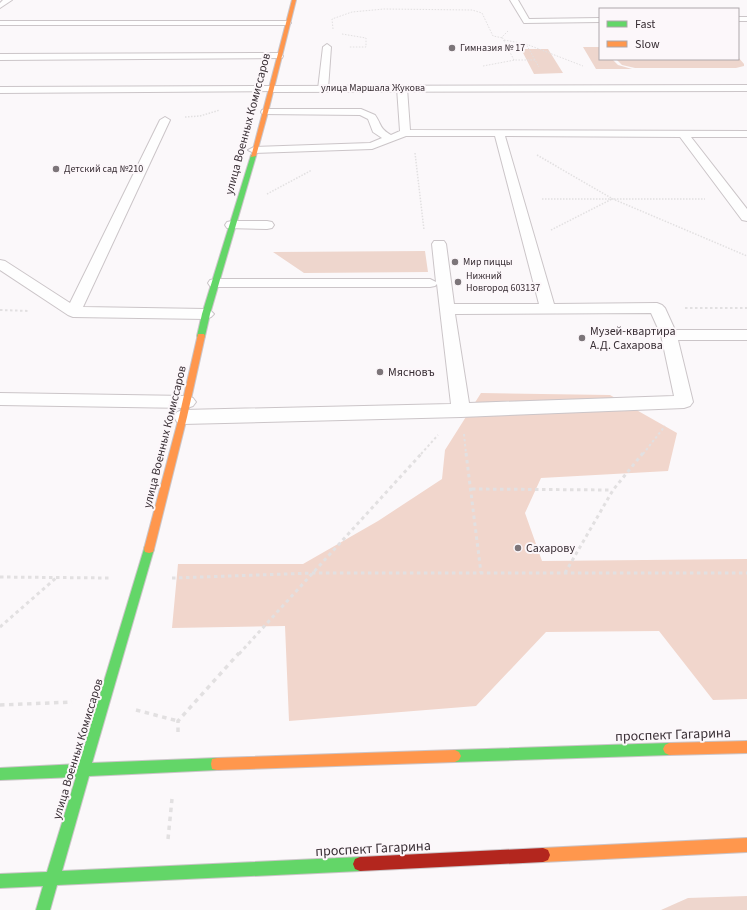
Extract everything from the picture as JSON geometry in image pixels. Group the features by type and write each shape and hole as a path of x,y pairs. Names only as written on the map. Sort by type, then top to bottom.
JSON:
{"street":[{"name":"улица Военных Комиссаров","path":"43,910 141,579 185,409 206,314 266,112 287,23 294,0"},
{"name":"улица Маршала Жукова","path":"271,89 747,88"},
{"name":"проспект Гагарина","path":"0,774 83,771 176,765 747,747"},
{"name":"проспект Гагарина","path":"0,881 747,845"}],"lane":[{"path":"0,6 8,0"},
{"path":"514,0 527,21"},
{"path":"517,23 527,21 599,20"},
{"path":"0,23 287,23"},
{"path":"322,89 328,47"},
{"path":"0,57 279,56"},
{"path":"402,88 409,133"},
{"name":"улица Маршала Жукова","path":"0,90 271,89"},
{"path":"266,112 361,112 370,114 374,118 376,129 391,139"},
{"path":"73,312 165,120"},
{"path":"254,150 372,146 409,133 747,134"},
{"path":"499,133 548,309"},
{"path":"682,134 747,217"},
{"path":"232,224 267,225"},
{"path":"438,244 461,410"},
{"path":"0,264 73,312 206,314"},
{"path":"215,283 430,283"},
{"path":"0,399 185,409 461,410 684,402 669,335 657,308 447,309"},
{"path":"669,335 747,335"}],"path":[{"path":"336,31 332,28 332,19 352,12 384,9 472,10 482,13 493,36 526,44 584,67"},
{"path":"503,39 506,33"},
{"path":"339,34 363,36 366,38 366,46"},
{"path":"503,39 513,60 535,60"},
{"path":"526,44 540,69"},
{"path":"165,120 200,116 220,110"},
{"path":"409,133 425,235 438,244"},
{"path":"499,133 613,199 747,256"},
{"path":"236,211 312,170"},
{"path":"518,199 734,200"},
{"path":"528,233 545,233 613,199"},
{"path":"657,308 747,308"},
{"path":"565,573 613,490 684,402"},
{"path":"461,410 472,489 481,573"},
{"path":"164,872 176,765 178,721 461,410"},
{"path":"472,489 613,490"},
{"path":"0,577 141,579 313,573 747,573"},
{"path":"0,627 56,578"}],"shaded area":[{"path":"583,47 599,47 599,60 613,60 618,65 632,69 596,69"},
{"path":"521,49 548,49 563,73 534,74"},
{"path":"739,58 744,66 736,68 635,68 622,65 617,60 739,60"},
{"path":"425,251 428,272 304,273 273,252"},
{"path":"481,393 610,395 677,433 668,471 541,478 525,513 542,561 747,559 747,699 713,700 659,631 546,632 476,706 289,721 285,626 172,628 178,564 303,564 378,521 442,479 445,450"},
{"path":"747,896 747,910 661,910 688,898"}],"traffic: fast":[{"path":"201,336 206,314 253,156"},
{"path":"43,910 149,549"},
{"path":"455,756 669,749"},
{"path":"0,774 217,764"},
{"path":"0,881 360,864"}],"traffic: slow":[{"path":"253,156 266,112 294,0"},
{"path":"149,549 183,417 201,336"},
{"path":"669,749 747,747"},
{"path":"217,764 455,756"},
{"path":"543,855 747,845"}],"traffic: jam":[{"path":"360,864 543,855"}],"place":[{"name":"Гимназия № 17","path":"452,48"},
{"name":"Детский сад №210","path":"56,169"},
{"name":"Мир пиццы","path":"455,262"},
{"name":"Нижний Новгород 603137","path":"458,282"},
{"name":"Музей-квартира А.Д. Сахарова","path":"582,338"},
{"name":"Мясновъ","path":"380,372"},
{"name":"Сахарову","path":"518,548"}]}
